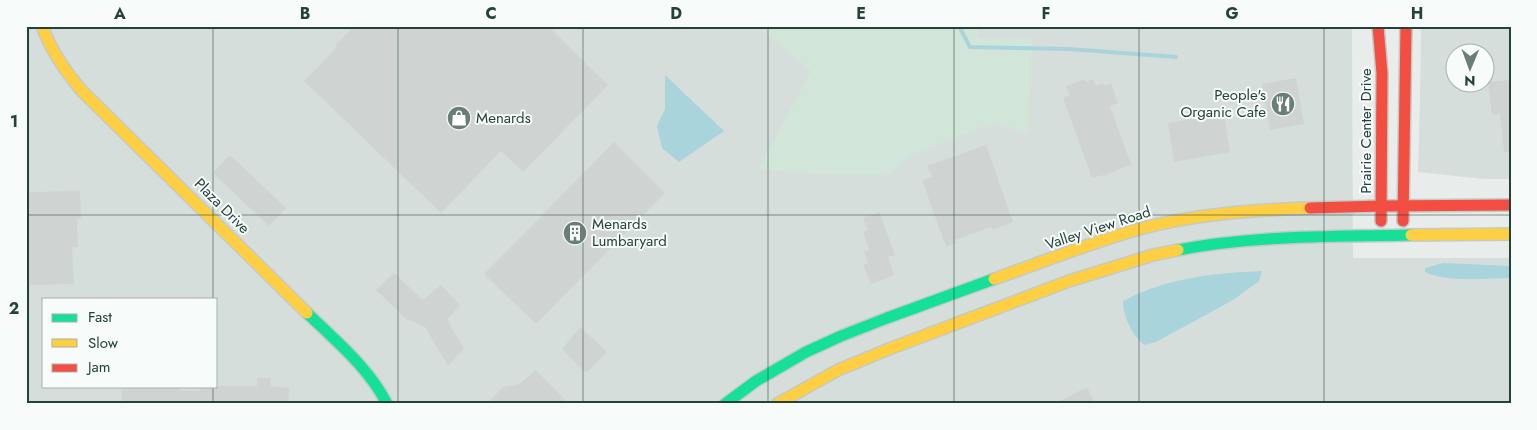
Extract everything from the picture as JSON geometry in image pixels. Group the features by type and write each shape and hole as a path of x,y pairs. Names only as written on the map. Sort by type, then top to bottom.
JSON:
{"main road":[{"name":"Plaza Drive","path":"42,26 64,70 82,91 343,348 368,375 387,404"},
{"name":"Prairie Center Drive","path":"1378,26 1382,73 1381,235"},
{"path":"1403,235 1406,26"},
{"name":"Valley View Road","path":"725,404 764,376 806,352 841,336 896,314 1140,229 1198,217 1259,210 1381,206 1511,205"},
{"path":"777,404 838,370 889,349 1069,281 1153,255 1213,243 1301,237 1511,234"}],"shaded area":[{"path":"26,26 966,26 977,38 976,26 1352,26 1353,258 1511,258 1511,404 26,404"},
{"path":"1421,26 1511,26 1511,179 1483,179 1418,172"}],"green space":[{"path":"758,26 976,26 977,38 1032,39 1027,135 999,123 991,124 910,155 889,175 819,174 759,169 811,71"}],"water":[{"path":"665,75 724,131 679,162 662,148 657,126 665,109"},
{"path":"1443,263 1511,266 1511,278 1456,279 1425,272 1425,268"},
{"path":"1262,271 1259,281 1233,300 1156,342 1144,345 1132,331 1126,319 1123,301 1156,287 1208,275"}],"building":[{"name":"Menards","path":"354,26 548,26 608,85 523,172 501,151 441,213 304,81"},
{"name":"People's Organic Cafe","path":"1296,78 1304,124 1270,130 1262,84"},
{"path":"1085,79 1086,82 1093,79 1096,86 1103,83 1104,86 1111,83 1118,103 1110,106 1131,164 1104,176 1092,178 1063,98 1070,95 1066,86"},
{"path":"1511,80 1511,152 1504,152 1500,114 1492,115 1489,92 1494,92 1494,81"},
{"path":"1224,114 1230,152 1174,162 1168,123"},
{"name":"Menards Lumbaryard","path":"614,142 665,193 536,324 484,274"},
{"path":"986,145 1013,222 992,230 991,227 955,240 956,243 946,247 922,180 932,177 927,166"},
{"path":"230,155 286,208 269,226 213,173"},
{"path":"80,191 81,219 77,219 78,247 72,247 74,284 26,285 26,192"},
{"path":"879,212 895,255 888,257 894,275 871,284 863,265 868,263 864,251 869,249 863,232 868,230 863,218"},
{"path":"394,273 423,300 441,285 460,305 447,320 464,348 448,366 425,327 405,318 376,290"},
{"path":"580,327 607,352 586,373 562,349"},
{"path":"536,370 569,404 486,404 503,387 518,385"},
{"path":"257,378 270,378 271,386 289,388 288,404 122,404 121,388 178,388 180,390 199,391 201,388 218,388 218,386 257,386"},
{"path":"1087,387 1095,404 1054,404"}],"waterway":[{"path":"959,26 970,47 1069,49 1176,57"}],"traffic: fast":[{"path":"1178,250 1265,239 1411,235"},
{"path":"725,404 756,381 806,352 887,318 994,279"},
{"path":"307,313 361,367 380,391 387,404"}],"traffic: slow":[{"path":"42,26 59,60 82,91 307,313"},
{"path":"994,279 1102,240 1160,224 1224,214 1310,208"},
{"path":"1411,235 1511,234"},
{"path":"777,404 838,370 889,349 1069,281 1153,255 1178,250"}],"traffic: jam":[{"path":"1378,26 1382,73 1381,221"},
{"path":"1403,221 1406,26"},
{"path":"1310,208 1511,205"}],"place":[{"name":"People's Organic Cafe","path":"1283,104"},
{"name":"Menards","path":"459,118"},
{"name":"Menards Lumbaryard","path":"575,233"}]}
